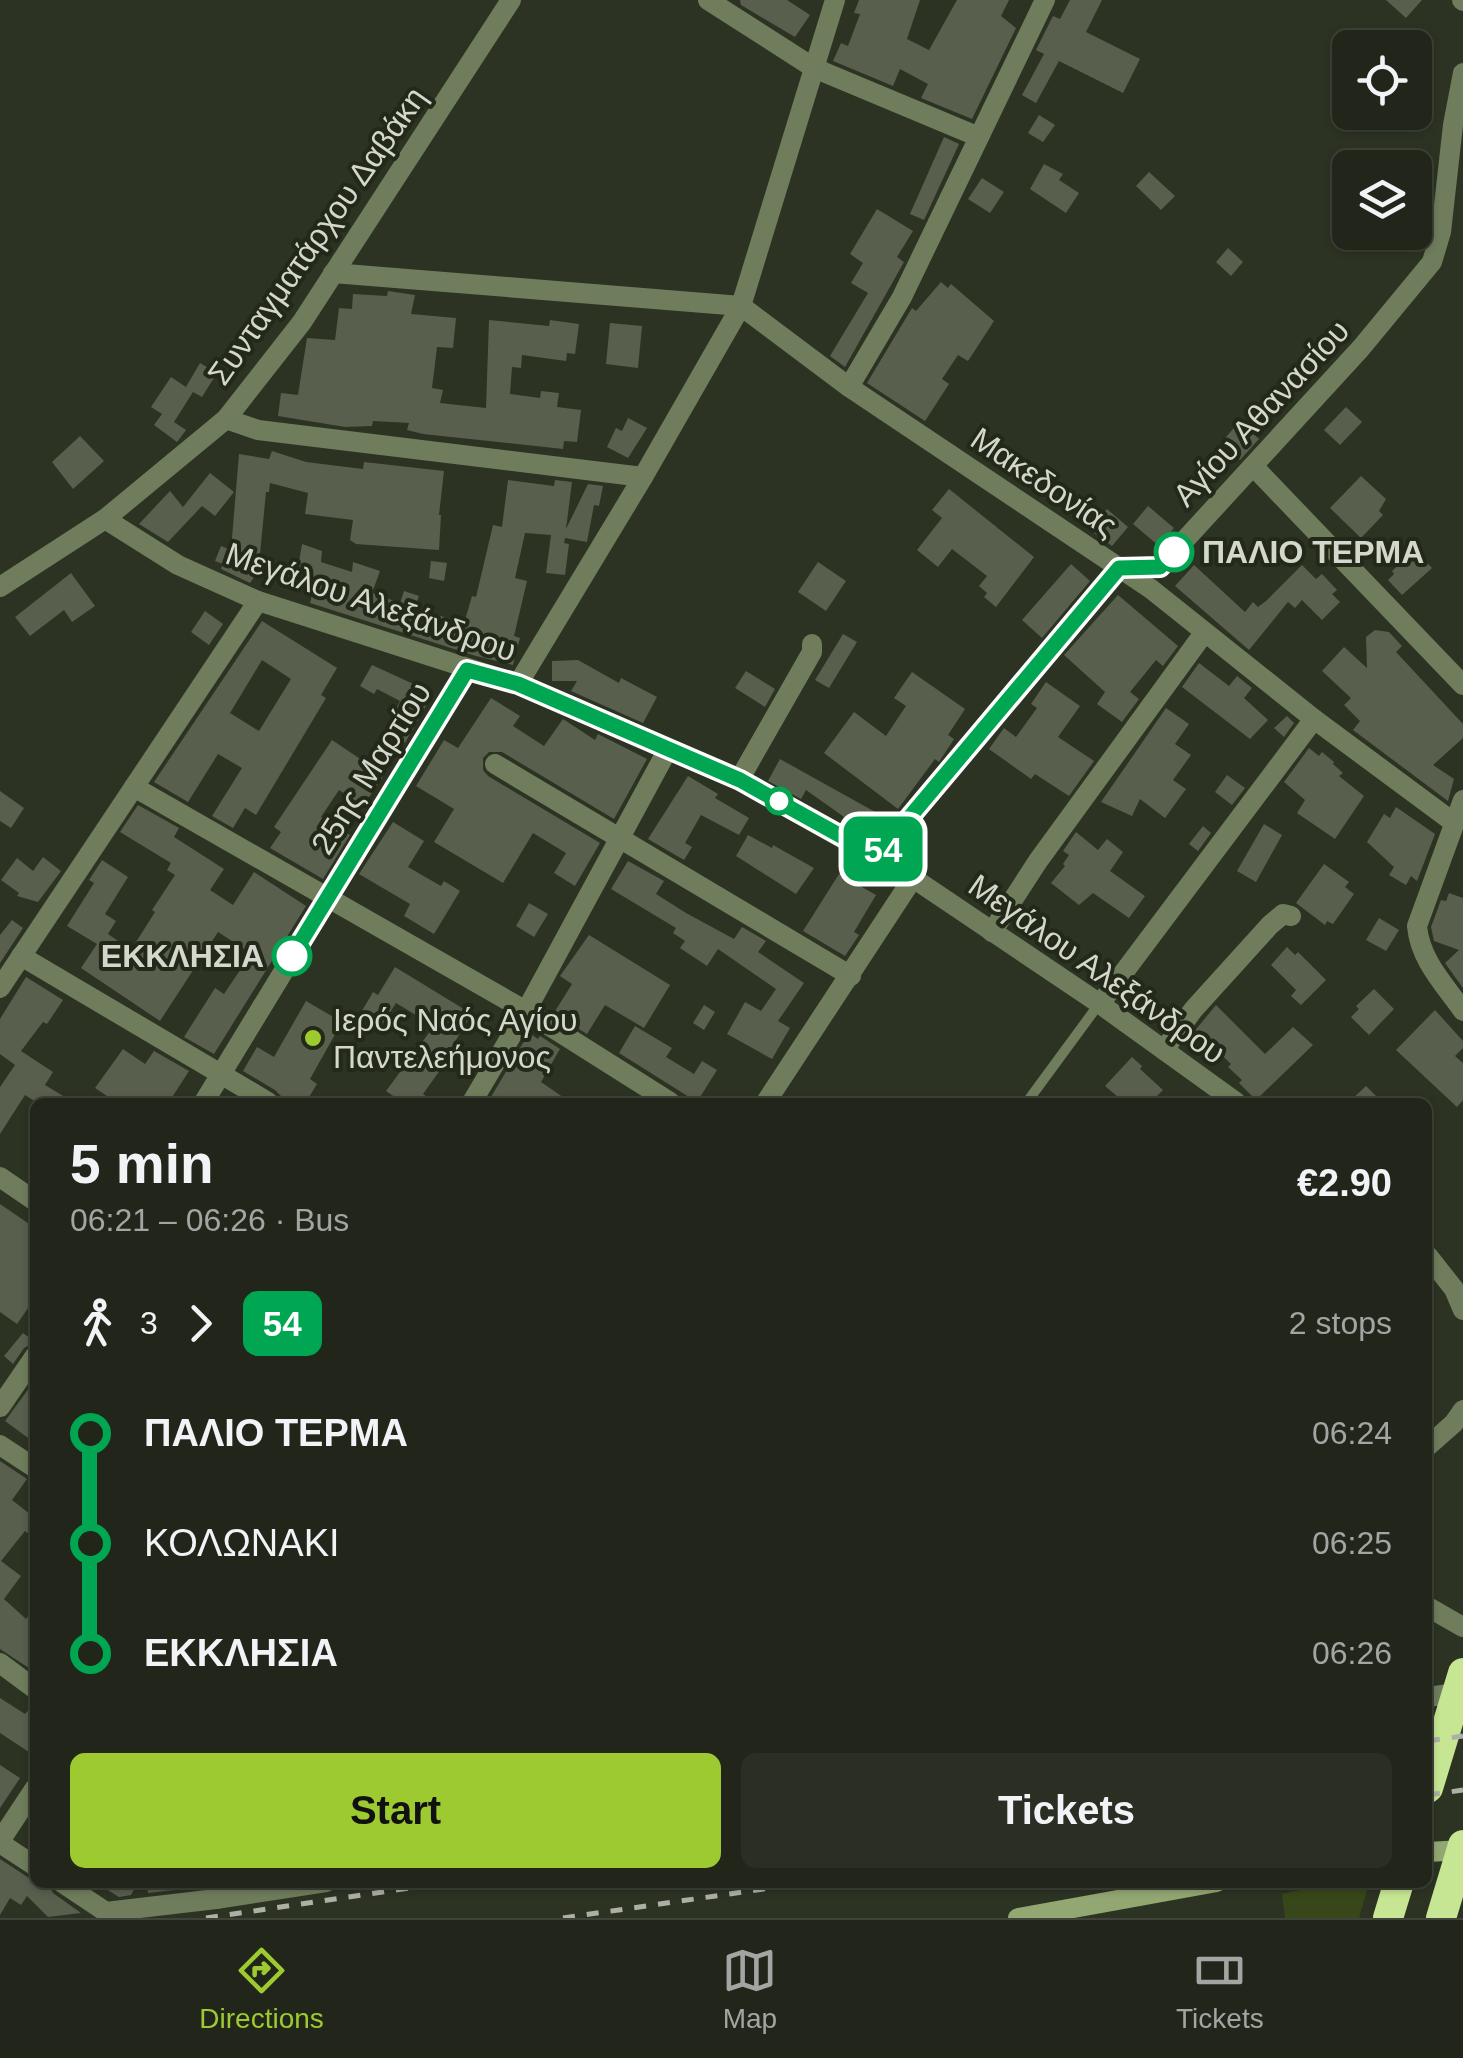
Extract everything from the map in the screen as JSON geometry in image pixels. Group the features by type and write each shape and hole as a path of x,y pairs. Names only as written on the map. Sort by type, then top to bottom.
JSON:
{"highway":[{"path":"1432,1775 1463,1672"},
{"path":"1443,1912 1463,1848"}],"main road":[{"path":"1432,1852 1463,1848"},
{"path":"1018,1918 1183,1888"}],"street":[{"name":"Συνταγματάρχου Δαβάκη","path":"0,586 105,519 226,419 302,322 511,0"},
{"path":"708,0 814,68 980,137"},
{"path":"518,684 741,306 835,0"},
{"path":"849,387 902,298 1045,0"},
{"name":"Αγίου Αθανασίου","path":"1160,567 1362,348 1432,262 1441,232 1463,73"},
{"path":"333,274 741,306"},
{"name":"Μακεδονίας","path":"741,306 849,387 1152,588 1314,719 1454,822"},
{"path":"226,419 258,430 643,476"},
{"path":"1252,466 1463,685"},
{"name":"Μεγάλου Αλεξάνδρου","path":"105,519 178,565 258,601 518,684 740,780 913,878 1100,1004 1228,1098"},
{"path":"877,856 1119,568 1160,567 1152,588"},
{"path":"0,988 258,601"},
{"path":"992,932 1038,861 1204,633"},
{"path":"740,780 812,652 812,644"},
{"name":"25ης Μαρτίου","path":"207,1098 467,670"},
{"path":"1100,1004 1314,719"},
{"path":"474,1098 668,749"},
{"path":"495,764 851,976"},
{"path":"134,787 526,1011 664,1098"},
{"path":"1463,800 1418,926 1419,943 1428,962 1463,1011"},
{"path":"769,1098 913,878"},
{"path":"1164,1050 1193,1010 1270,925 1283,914 1291,916"},
{"path":"20,956 261,1098"},
{"path":"0,1176 30,1197"},
{"path":"1432,1261 1463,1306"},
{"path":"0,1407 30,1363"},
{"path":"1432,1443 1463,1410"},
{"path":"1432,1445 1463,1432"},
{"path":"0,1445 30,1465"},
{"path":"1432,1609 1463,1627"},
{"path":"0,1663 30,1685"},
{"path":"1432,1690 1463,1692"},
{"path":"30,1796 0,1842 30,1863"},
{"path":"70,1888 106,1912 257,1888"}],"lane":[{"path":"1030,1098 1100,1004"}],"green space":[{"path":"1310,1888 1368,1888 1359,1918 1285,1918 1282,1894"}],"building":[{"path":"740,0 787,0 810,15 795,37 741,5"},
{"path":"859,0 920,0 907,39 929,50 957,0 1009,0 1001,16 1016,28 972,119 921,98 928,84 900,69 893,86 833,61 841,43 848,46 860,14 854,13"},
{"path":"1070,0 1102,0 1086,32 1140,59 1123,93 1059,61 1036,103 1022,95 1044,54 1036,50 1053,16 1060,19"},
{"path":"1386,0 1422,0 1406,18"},
{"path":"1039,115 1055,125 1043,142 1028,133"},
{"path":"944,137 959,144 924,220 910,214"},
{"path":"1044,164 1063,174 1059,180 1079,193 1066,213 1030,189"},
{"path":"1149,172 1175,196 1161,210 1136,186"},
{"path":"982,178 1004,192 990,213 968,199"},
{"path":"877,209 913,231 897,257 904,262 845,367 830,356 868,293 851,283 863,263 850,254"},
{"path":"1228,248 1243,262 1231,276 1216,262"},
{"path":"941,282 948,288 951,284 994,321 968,361 958,355 942,379 949,384 925,421 867,383 912,308 916,311"},
{"path":"388,291 415,295 411,314 456,318 453,348 437,347 432,388 443,390 440,403 486,408 489,320 549,326 550,320 579,324 575,354 567,353 566,361 522,355 521,368 512,367 510,394 540,398 541,391 559,393 557,407 581,410 577,442 564,441 563,449 423,434 407,430 409,423 373,421 372,426 345,427 278,416 281,393 298,395 307,338 335,340 339,308 352,309 353,294 387,296"},
{"path":"610,323 642,326 638,368 606,364"},
{"path":"200,363 217,373 202,397 193,392 174,422 186,430 177,442 154,425 162,414 151,407 171,377 186,387"},
{"path":"1346,407 1362,422 1340,445 1324,430"},
{"path":"628,418 647,428 628,458 607,447 616,428 622,431"},
{"path":"1239,422 1259,439 1240,460 1220,444"},
{"path":"80,436 104,461 73,489 52,462"},
{"path":"272,451 306,462 363,469 364,462 444,471 439,550 356,544 350,540 353,520 305,514 308,493 270,483 260,554 268,557 250,583 221,569 223,564 215,561 221,546 231,550 239,454 269,459"},
{"path":"210,473 234,492 215,516 202,506 168,542 139,524 170,491 183,507"},
{"path":"1361,476 1386,499 1379,511 1383,515 1361,538 1330,508"},
{"path":"508,480 554,486 555,480 572,482 566,529 588,484 603,486 599,506 594,505 587,542 565,538 564,543 569,544 565,575 546,573 551,535 525,533 515,578 527,581 514,636 520,638 513,665 310,603 314,588 282,577 289,564 298,568 302,544 322,551 321,562 352,572 353,562 380,571 372,593 400,603 404,591 419,596 415,608 465,620 472,596 476,597 493,525 502,527"},
{"path":"949,489 1034,557 996,607 984,597 987,593 979,586 987,576 952,549 938,567 917,550 942,518 932,510"},
{"path":"1148,506 1174,528 1159,546 1133,524"},
{"path":"1107,509 1128,527 1112,546 1090,530"},
{"path":"1415,550 1432,568 1402,595 1388,580 1394,574 1392,571"},
{"path":"431,561 447,563 444,581 429,578"},
{"path":"818,562 846,581 826,611 798,592"},
{"path":"1071,564 1090,581 1042,638 1022,620"},
{"path":"1194,565 1245,612 1253,602 1258,607 1266,601 1302,565 1316,579 1322,574 1337,590 1332,594 1340,602 1322,620 1302,600 1295,608 1288,602 1249,650 1175,586"},
{"path":"71,573 95,606 72,622 64,610 30,636 15,617"},
{"path":"1118,595 1178,646 1163,666 1156,660 1130,692 1139,699 1122,722 1097,704 1105,692 1064,655"},
{"path":"205,611 223,624 209,645 191,632"},
{"path":"262,621 337,668 321,695 326,698 256,815 245,808 233,828 212,816 242,768 218,754 188,802 154,782","holes":["262,660 291,679 259,731 230,713"]},
{"path":"1375,630 1389,632 1402,646 1396,652 1463,724 1463,738 1433,765 1454,779 1448,801 1353,730 1360,721 1344,705 1351,698 1322,671 1344,647 1367,668 1366,637"},
{"path":"843,634 857,642 829,688 815,680"},
{"path":"578,660 619,683 621,678 657,697 643,723 571,691 577,681 552,681 552,661"},
{"path":"1199,663 1229,686 1237,676 1252,688 1244,698 1268,720 1250,739 1182,687"},
{"path":"372,665 433,693 405,743 384,732 400,701 377,689 374,694 360,686"},
{"path":"746,671 775,689 765,707 735,688"},
{"path":"912,672 965,709 948,735 954,739 939,762 935,759 898,809 824,753 854,712 886,736 906,706 894,698"},
{"path":"1046,682 1080,706 1058,737 1094,761 1069,796 1035,774 1031,779 989,749 1004,728 1016,737 1037,708 1031,704"},
{"path":"491,698 520,716 513,726 544,746 563,719 595,740 598,734 647,759 614,819 502,752 489,752 483,758 483,770 488,776 600,843 575,886 554,873 566,853 533,833 503,883 434,842 454,809 416,786 444,740 458,748"},
{"path":"1166,708 1189,724 1175,744 1191,755 1173,780 1186,789 1165,818 1140,799 1132,816 1101,802"},
{"path":"1287,716 1294,723 1284,737 1274,728"},
{"path":"332,740 384,775 363,806 339,790 321,817 350,835 323,879 270,848 281,832 274,827"},
{"path":"1309,748 1334,762 1343,773 1339,776 1364,796 1335,839 1297,813 1305,800 1284,782"},
{"path":"780,759 886,818 871,836 806,790 801,799 768,781"},
{"path":"1227,775 1245,788 1232,805 1215,792"},
{"path":"688,776 749,818 739,835 701,815 685,843 692,847 684,860 648,839"},
{"path":"0,791 24,808 11,828 0,821"},
{"path":"138,805 179,828 174,837 224,869 210,890 233,905 254,872 306,906 214,1054 184,1037 215,988 224,994 251,954 218,932 160,1021 81,968 97,944 67,926 94,883 89,880 102,860 128,877 105,914 116,921 108,934 131,950 155,912 152,910 175,875 167,870 171,863 120,832"},
{"path":"1396,807 1435,834 1417,881 1411,876 1406,885 1389,875 1394,867 1367,842 1384,814 1390,818"},
{"path":"393,822 424,841 408,867 441,886 444,881 460,891 434,934 404,916 410,904 359,874"},
{"path":"1264,824 1282,835 1256,882 1237,871"},
{"path":"1203,826 1211,833 1198,851 1189,844"},
{"path":"1076,832 1098,850 1107,839 1123,852 1110,871 1145,896 1129,918 1093,893 1079,905 1051,883 1065,866 1069,855 1063,851"},
{"path":"748,835 814,868 796,894 736,856"},
{"path":"43,857 61,871 38,902 17,896 19,893 1,880 17,858 33,871"},
{"path":"628,861 664,881 656,894 686,913 734,939 742,927 766,941 758,952 804,983 778,1021 790,1028 772,1059 727,1034 745,1002 761,1011 776,989 718,949 707,966 680,948 685,941 673,933 676,928 611,889"},
{"path":"1324,864 1349,882 1345,887 1354,894 1333,924 1327,921 1325,925 1296,903"},
{"path":"839,874 876,895 845,956 803,931"},
{"path":"1449,893 1463,898 1463,988 1445,963 1459,950 1434,941 1431,927 1441,900 1446,901"},
{"path":"529,903 548,914 534,937 516,926"},
{"path":"1379,918 1399,930 1386,951 1366,940"},
{"path":"12,920 23,928 0,963 0,935"},
{"path":"589,935 670,985 644,1028 605,1005 587,1034 554,1013 572,984 560,976"},
{"path":"1287,947 1295,955 1298,952 1326,980 1301,1005 1291,996 1296,990 1271,965"},
{"path":"395,967 472,1014 451,1048 459,1054 448,1070 443,1066 423,1094 428,1098 396,1098 386,1091 434,1026 396,1003 380,1028 359,1016 373,992 378,995"},
{"path":"26,977 63,1000 21,1051 53,1072 45,1085 66,1098 25,1095 0,1134 0,1087 15,1065 0,1054 0,1019"},
{"path":"1374,989 1394,1009 1369,1035 1351,1017 1359,1009 1356,1006"},
{"path":"306,1001 342,1022 310,1079 317,1084 308,1098 283,1098 243,1071 257,1047 274,1057"},
{"path":"704,1005 715,1012 704,1030 693,1023"},
{"path":"1216,1005 1265,1054 1293,1027 1313,1045 1254,1098 1228,1067 1231,1064 1193,1033"},
{"path":"1435,1010 1463,1041 1463,1048 1455,1056 1463,1063 1463,1100 1457,1107 1396,1050"},
{"path":"635,1026 672,1048 666,1057 694,1074 702,1061 717,1070 700,1098 691,1098 619,1053"},
{"path":"529,1033 560,1049 541,1082 564,1098 490,1098"},
{"path":"123,1049 145,1064 154,1051 189,1071 172,1098 110,1098 95,1088"},
{"path":"1132,1057 1163,1090 1155,1098 1119,1098 1105,1086"},
{"path":"1366,1086 1378,1098 1353,1098"},
{"path":"0,1204 30,1225 30,1305 17,1324 0,1312"},
{"path":"23,1333 30,1338 30,1345 13,1364 4,1356"},
{"path":"30,1387 30,1439 5,1421"},
{"path":"0,1461 27,1479 12,1500 30,1514 30,1534 25,1531 1,1561 21,1576 4,1599 26,1619 30,1614 30,1669 0,1649"},
{"path":"0,1698 25,1714 30,1708 30,1753 0,1733"},
{"path":"0,1765 20,1778 0,1808"},
{"path":"0,1859 30,1879 30,1888 50,1888 81,1913 48,1917 27,1896 21,1905 10,1898 0,1915"},
{"path":"104,1888 135,1888 131,1895 119,1897"},
{"path":"148,1888 183,1889 148,1893"}],"railway":[{"path":"1432,1740 1463,1736"},
{"path":"1432,1794 1463,1790"},
{"path":"206,1918 410,1888"},
{"path":"563,1918 770,1888"}],"bus line":[{"name":"54","path":"292,956 467,670 518,684 740,780 877,856 1119,568 1160,567 1174,552"}],"place":[{"name":"ΠΑΛΙΟ ΤΕΡΜΑ","path":"1174,552"},
{"name":"ΕΚΚΛΗΣΙΑ","path":"292,956"},
{"name":"Ιερός Ναός Αγίου Παντελεήμονος","path":"313,1038"}]}
